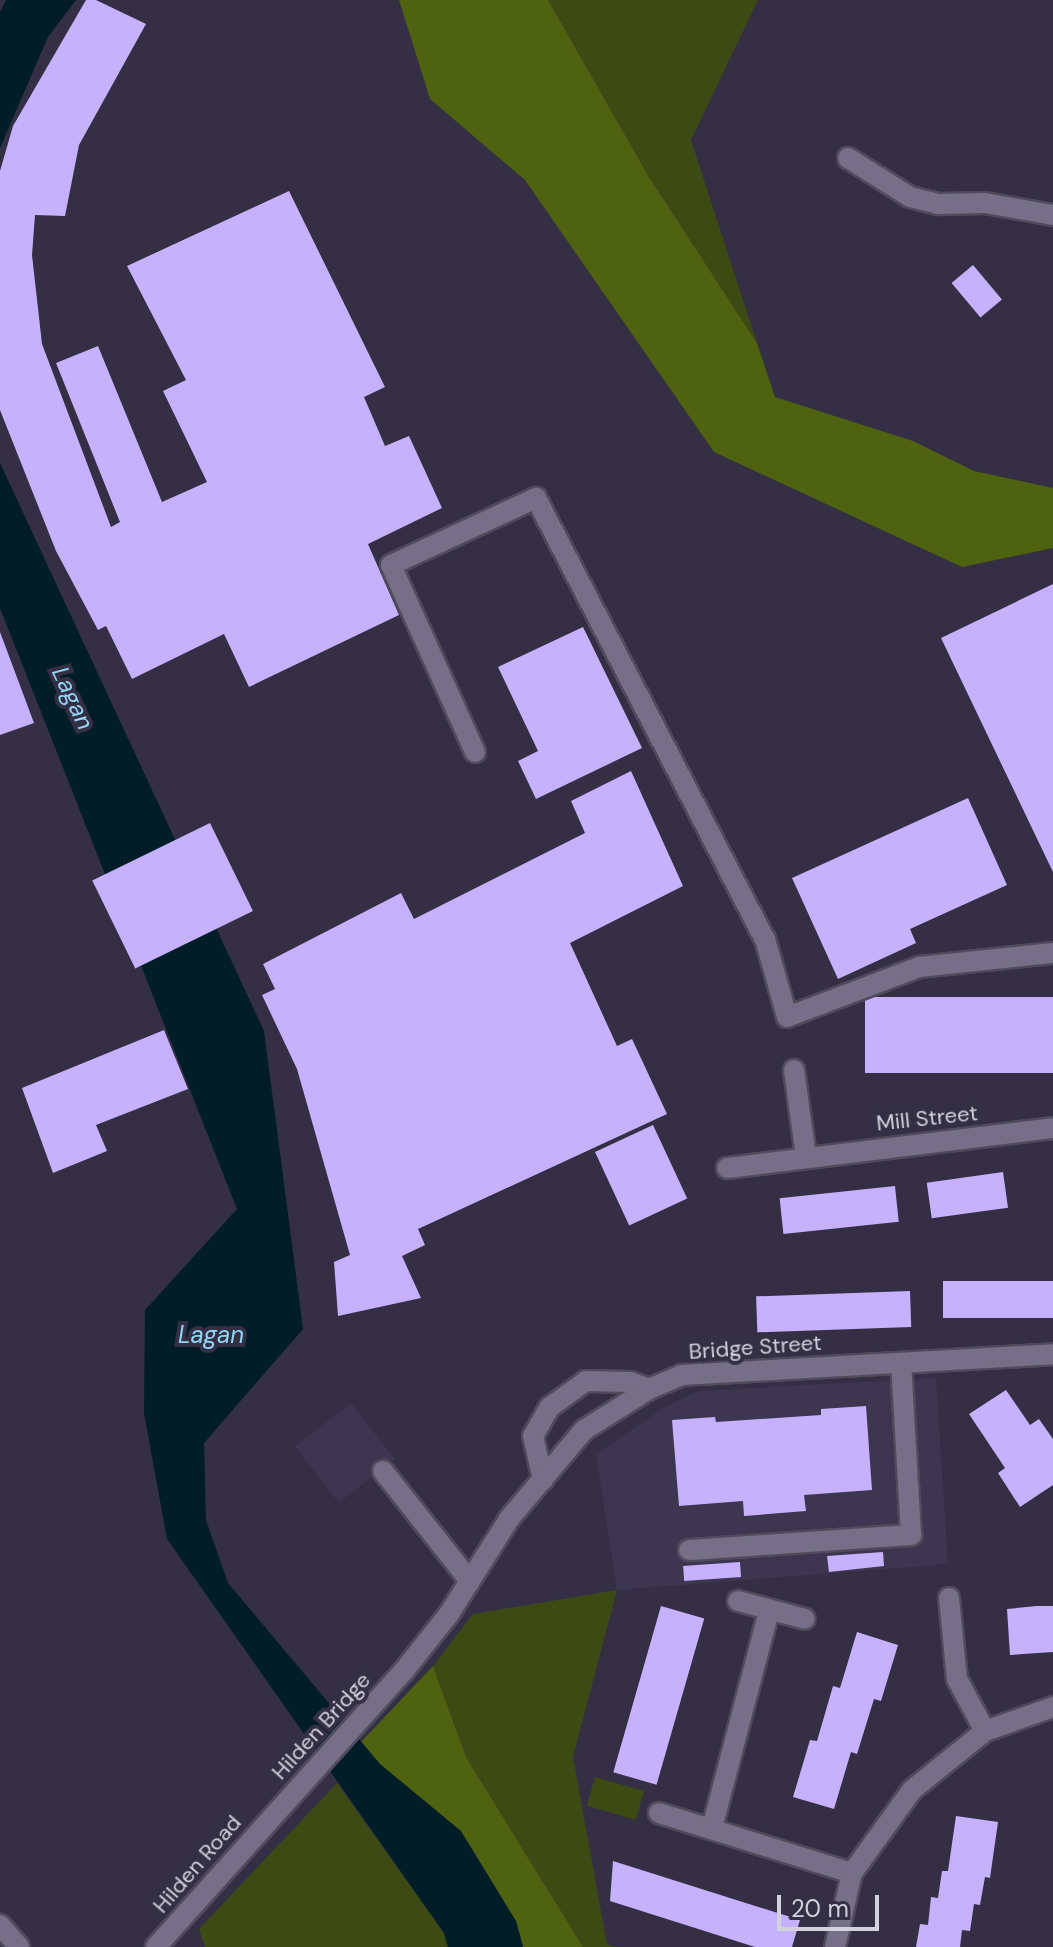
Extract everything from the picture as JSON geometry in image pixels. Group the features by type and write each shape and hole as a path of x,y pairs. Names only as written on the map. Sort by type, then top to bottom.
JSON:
{"street":[{"path":"848,158 910,197 939,204 985,203 1053,215"},
{"path":"475,752 391,565 536,498 765,939 787,1017 919,967 1053,953"},
{"path":"794,1070 806,1156"},
{"name":"Mill Street","path":"727,1168 1053,1128"},
{"name":"Bridge Street","path":"403,1672 449,1614 509,1519 584,1430 649,1389 682,1375 1053,1354"},
{"path":"689,1550 911,1535 901,1363"},
{"path":"543,1480 533,1436 550,1407 586,1381 630,1382 649,1389"},
{"path":"383,1471 470,1581"},
{"path":"949,1598 957,1679 985,1731"},
{"path":"738,1601 805,1619"},
{"path":"712,1828 769,1610"},
{"name":"Hilden Bridge","path":"274,1813 403,1672"},
{"path":"835,1947 852,1873 912,1790 985,1731 1053,1707"},
{"name":"Hilden Road","path":"156,1946 274,1813"},
{"path":"659,1813 852,1873"},
{"path":"0,1925 19,1947"}],"shaded area":[{"path":"936,1378 948,1564 617,1590 596,1454 668,1405 699,1391"},
{"path":"351,1403 395,1459 339,1503 295,1447"}],"green space":[{"path":"399,0 548,0 649,177 757,343 775,397 913,441 974,471 1053,488 1053,548 962,567 714,452 525,180 430,99"},
{"path":"548,0 758,0 691,140 757,343 649,177"},
{"path":"617,1590 573,1757 607,1944 616,1947 583,1947 466,1757 433,1666 473,1614"},
{"path":"433,1666 466,1757 583,1947 523,1947 516,1921 360,1743"},
{"path":"595,1777 644,1791 636,1820 587,1806"},
{"path":"337,1783 444,1933 448,1947 205,1947 199,1929"}],"water":[{"path":"6,0 76,0 48,37 0,148 0,12"},
{"name":"Lagan","path":"0,463 264,1031 303,1329 204,1443 206,1520 228,1583 380,1764 461,1831 516,1921 523,1947 448,1947 444,1933 167,1539 144,1413 145,1310 237,1209 0,608"}],"building":[{"path":"86,0 96,0 146,24 79,145 65,216 35,215 32,255 42,344 111,527 120,522 56,363 98,346 162,502 207,482 163,391 186,380 127,266 289,191 385,387 364,397 385,446 409,436 442,508 368,544 399,615 249,687 224,634 132,679 106,626 98,630 56,551 0,410 0,171 13,126"},
{"path":"973,265 1002,299 980,317 952,283"},
{"path":"1053,584 1053,872 941,638"},
{"path":"583,627 642,748 536,799 518,761 538,751 498,667"},
{"path":"0,632 34,723 0,735"},
{"path":"631,771 683,886 570,943 617,1046 632,1039 667,1114 418,1229 425,1245 402,1256 421,1298 338,1316 334,1262 350,1255 297,1069 262,995 275,989 263,964 401,893 414,919 585,833 571,801"},
{"path":"968,798 1007,885 910,929 916,943 838,979 792,878"},
{"path":"210,823 253,911 135,969 92,880"},
{"path":"865,997 1053,997 1053,1073 865,1073"},
{"path":"164,1030 188,1089 96,1125 107,1151 53,1173 22,1088"},
{"path":"653,1125 687,1198 629,1225 595,1152"},
{"path":"1003,1172 1008,1208 932,1218 927,1183"},
{"path":"895,1186 899,1222 783,1234 780,1198"},
{"path":"943,1281 1053,1281 1053,1318 943,1318"},
{"path":"910,1291 911,1327 757,1332 756,1296"},
{"path":"1006,1390 1030,1425 1039,1419 1053,1439 1053,1485 1020,1507 998,1473 1005,1468 969,1414"},
{"path":"866,1406 872,1490 804,1495 806,1511 744,1516 743,1501 679,1506 672,1420 715,1417 716,1422 821,1415 821,1409"},
{"path":"883,1552 884,1566 829,1572 827,1556"},
{"path":"740,1562 741,1577 684,1581 683,1566"},
{"path":"661,1606 704,1618 657,1785 613,1772"},
{"path":"1053,1606 1053,1652 1010,1655 1007,1609"},
{"path":"857,1632 898,1645 881,1701 874,1699 857,1754 851,1752 834,1809 793,1797 810,1740 817,1741 833,1686 840,1688"},
{"path":"956,1816 998,1822 990,1878 985,1877 980,1905 974,1904 970,1931 962,1930 960,1947 916,1947 920,1924 928,1925 931,1897 938,1898 942,1871 948,1871"},
{"path":"613,1861 800,1920 792,1947 755,1947 610,1901"}]}
